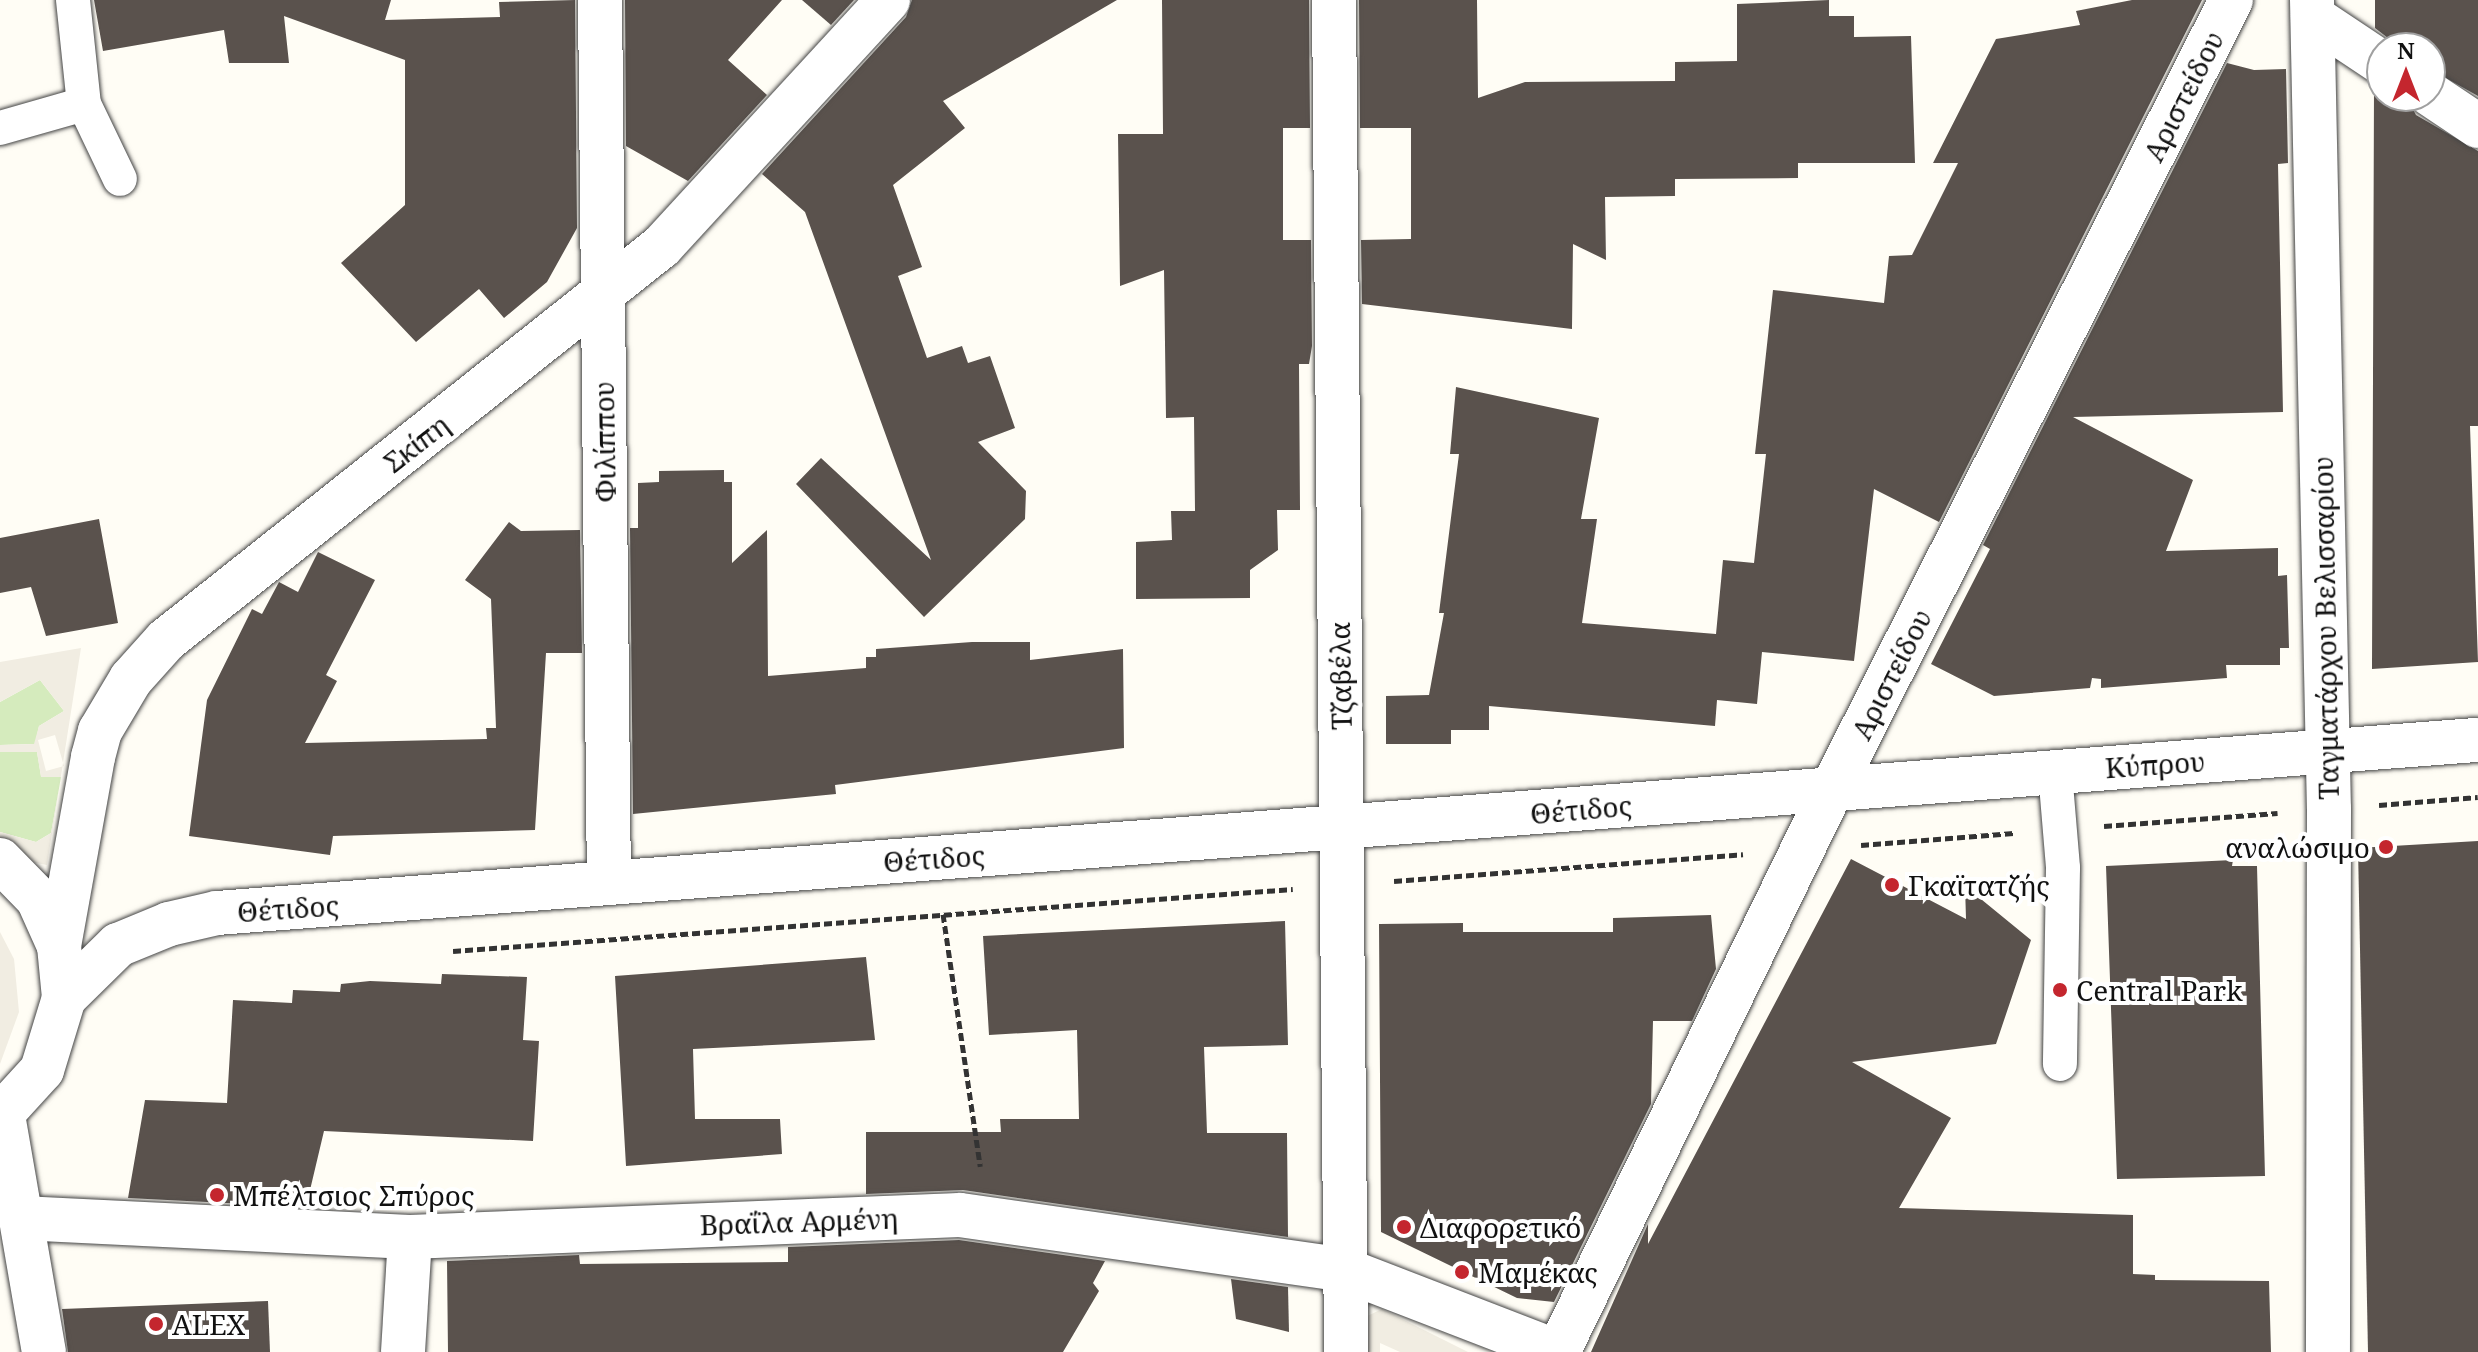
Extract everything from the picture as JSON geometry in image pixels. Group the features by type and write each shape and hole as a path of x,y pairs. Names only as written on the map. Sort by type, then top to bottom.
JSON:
{"street":[{"name":"Φιλίππου","path":"600,0 609,883"},
{"name":"Σκίπη","path":"59,946 100,731 131,679 166,640 603,296 662,246 888,0"},
{"name":"Τζαβέλα","path":"1334,0 1346,1352"},
{"name":"Αριστείδου","path":"1558,1352 1832,789 2231,0"},
{"path":"2312,8 2366,50"},
{"name":"Ταγματάρχου Βελισσαρίου","path":"2312,8 2329,809 2328,1352"},
{"path":"2446,105 2478,126"},
{"name":"Κύπρου","path":"1832,789 2478,740"},
{"name":"Θέτιδος","path":"64,998 118,945 169,924 217,913 1832,789"},
{"path":"0,860 38,899 59,946 64,998 54,1043 42,1070 2,1116 44,1352"},
{"name":"Βραΐλα Αρμένη","path":"21,1218 410,1237 960,1215 1345,1270 1558,1352"},
{"path":"403,1352 410,1237"}],"lane":[{"path":"73,0 84,104 120,179"},
{"path":"0,128 84,104"},
{"path":"2055,772 2060,829 2060,1064"}],"path":[{"path":"439,952 2478,797"},
{"path":"934,858 976,1107 984,1218"}],"green space":[{"path":"40,680 64,711 39,726 35,744 0,745 0,702"},
{"path":"0,752 37,752 41,776 61,777 51,833 36,842 0,832"}],"shaded area":[{"path":"81,648 63,763 55,735 38,740 46,771 62,766 61,777 41,777 37,752 0,752 0,745 34,744 39,726 64,711 40,680 0,702 0,662"},
{"path":"59,787 47,865 16,859 0,844 0,832 36,842 51,833"},
{"path":"0,932 14,959 19,1012 0,1064"},
{"path":"1382,1309 1468,1352 1400,1352 1380,1343 1380,1352 1358,1352 1357,1321"}],"building":[{"path":"94,0 391,0 385,20 500,17 499,2 575,0 577,228 547,282 504,318 479,289 416,342 341,263 405,205 405,60 284,16 289,63 229,63 224,30 103,51"},
{"path":"625,0 782,0 728,60 767,95 688,181 626,146"},
{"path":"802,0 854,0 831,25"},
{"path":"912,0 1117,0 943,101 965,128 893,185 922,267 898,276 927,358 962,346 968,363 990,356 1015,428 978,442 1026,491 1025,519 924,617 796,484 821,458 931,560 805,212 762,174 906,17"},
{"path":"1162,0 1309,0 1310,128 1283,128 1283,240 1311,240 1312,346 1309,364 1299,364 1300,510 1277,510 1278,550 1250,570 1250,598 1136,599 1136,542 1172,540 1171,511 1195,511 1194,417 1166,418 1164,270 1120,286 1118,134 1163,134"},
{"path":"1359,0 1477,0 1478,98 1525,82 1675,81 1675,62 1737,61 1737,4 1829,0 1829,16 1854,16 1854,37 1911,36 1915,163 1798,163 1798,178 1675,179 1675,196 1605,197 1606,260 1573,244 1572,329 1362,304 1361,240 1411,239 1411,128 1360,128"},
{"path":"2132,0 2202,0 1939,522 1874,489 1854,661 1762,652 1757,704 1717,700 1715,726 1489,706 1489,730 1451,730 1451,744 1386,744 1386,696 1429,695 1444,613 1439,613 1459,454 1450,454 1456,387 1599,418 1581,519 1597,519 1582,623 1716,634 1723,560 1754,563 1766,454 1755,454 1773,290 1884,303 1889,256 1912,255 1958,163 1933,163 1996,39 2080,25 2076,11"},
{"path":"2375,0 2478,0 2478,96 2446,78 2446,32 2380,32 2375,28"},
{"path":"2227,63 2254,70 2286,69 2288,163 2278,164 2283,412 2073,417 2193,480 2166,551 2278,548 2278,576 2287,575 2289,648 2280,648 2280,665 2226,665 2227,678 2101,688 2101,679 2092,678 2090,688 1994,696 1931,664 1990,549 1983,545"},
{"path":"2374,112 2414,112 2478,151 2478,426 2470,426 2478,662 2372,669"},
{"path":"724,470 724,482 732,482 732,563 767,530 768,676 866,668 866,657 876,657 876,649 972,642 1030,642 1030,660 1123,649 1124,748 835,785 836,794 633,814 630,528 638,528 638,483 659,482 659,471"},
{"path":"99,519 118,623 46,636 31,587 0,593 0,538"},
{"path":"509,522 521,531 580,530 582,653 546,653 535,830 333,836 330,855 189,836 207,700 252,609 262,614 279,582 298,592 318,552 375,580 326,675 337,681 305,743 487,739 486,728 496,728 491,599 465,580"},
{"path":"2478,841 2478,1352 2368,1352 2358,848"},
{"path":"1851,859 1966,919 1965,886 2031,940 1996,1044 1852,1062 1951,1118 1899,1208 2133,1215 2133,1274 2155,1275 2155,1280 2269,1281 2271,1352 1591,1352 1648,1224 1648,1244"},
{"path":"2233,860 2232,866 2257,866 2265,1176 2117,1179 2106,866"},
{"path":"1711,915 1716,969 1692,1021 1653,1021 1651,1104 1554,1302 1517,1298 1381,1232 1379,924 1463,923 1463,932 1613,932 1613,918"},
{"path":"1285,921 1288,1045 1204,1047 1207,1133 1287,1133 1288,1237 963,1190 866,1194 866,1132 1001,1132 1000,1119 1079,1119 1077,1030 989,1035 983,936"},
{"path":"866,957 875,1040 693,1049 695,1119 780,1119 782,1154 626,1166 615,976"},
{"path":"442,974 527,977 523,1040 539,1041 533,1141 324,1131 306,1207 128,1198 145,1100 227,1103 233,1000 292,1003 293,990 340,992 341,984 370,981 441,984"},
{"path":"959,1240 1105,1261 1093,1283 1099,1291 1063,1352 448,1352 447,1261 579,1255 580,1264 788,1262 788,1247"},
{"path":"1231,1279 1288,1287 1289,1332 1236,1319"},
{"path":"268,1301 270,1352 68,1352 62,1309"}],"place":[{"name":"αναλώσιμο","path":"2386,847"},
{"name":"Γκαϊτατζής","path":"1892,885"},
{"name":"Central Park","path":"2060,990"},
{"name":"Μπέλτσιος Σπύρος","path":"217,1195"},
{"name":"Διαφορετικό","path":"1404,1227"},
{"name":"Μαμέκας","path":"1462,1272"},
{"name":"ALEX","path":"156,1324"}]}
